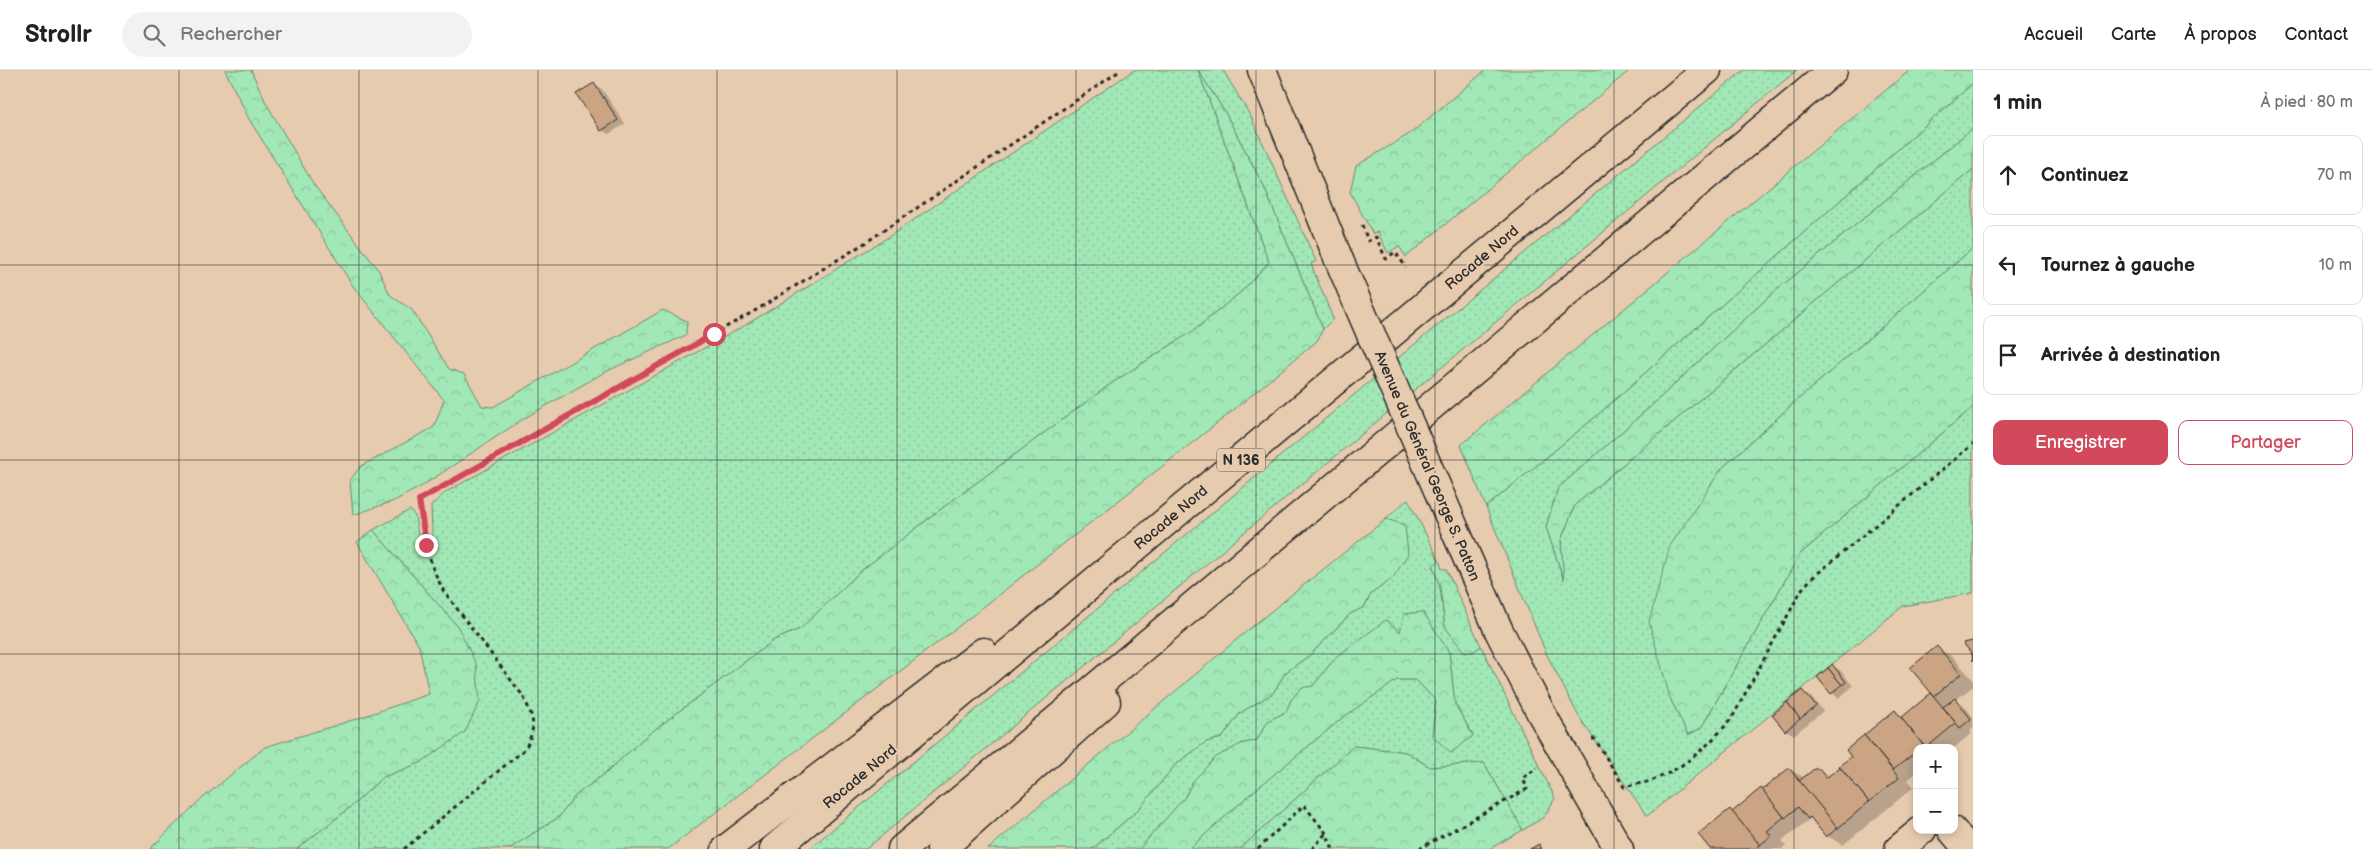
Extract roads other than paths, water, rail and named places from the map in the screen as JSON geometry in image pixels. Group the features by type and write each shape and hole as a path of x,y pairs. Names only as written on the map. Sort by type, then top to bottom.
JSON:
{"main road":[{"name":"Avenue du Général George S. Patton","path":"1262,70 1340,260 1500,631 1573,745 1619,849"},
{"name":"Rocade Nord","path":"774,849 1707,70"},
{"path":"902,849 1833,70"},
{"path":"941,849 1475,370"},
{"path":"726,849 828,769 1277,429"},
{"path":"1899,849 1917,834"},
{"path":"1955,834 1968,849"}]}
